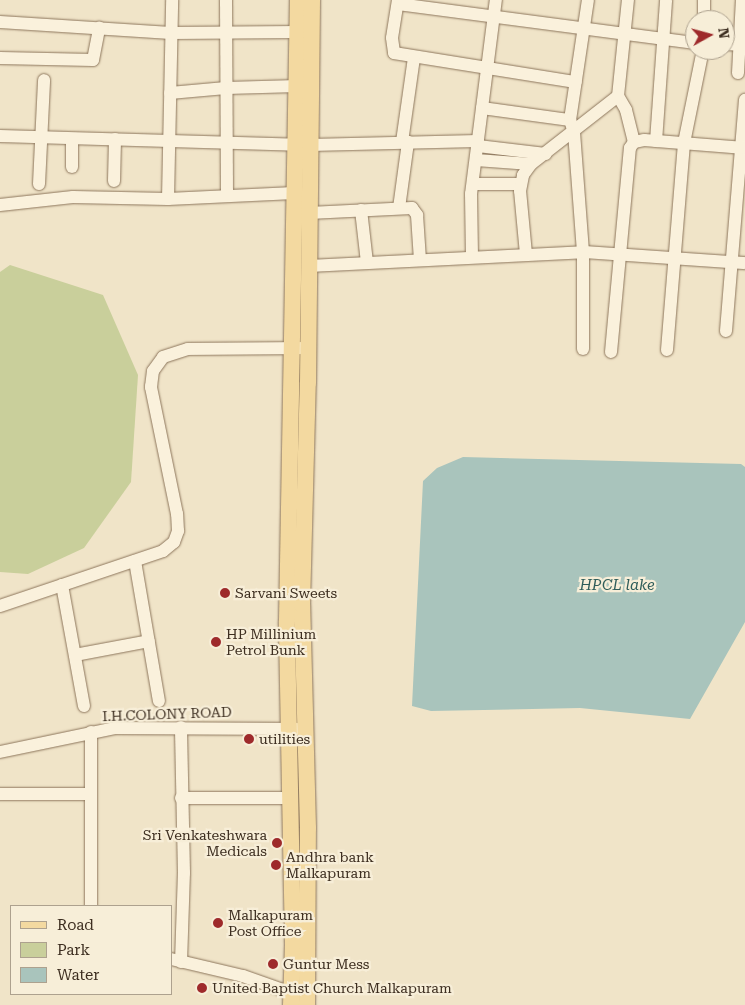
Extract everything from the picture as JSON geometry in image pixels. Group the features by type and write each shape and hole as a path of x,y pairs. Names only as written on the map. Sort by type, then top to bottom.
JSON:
{"main road":[{"path":"291,999 291,798 299,729 310,213 298,86 298,0"},
{"path":"307,1005 308,861 299,729 287,621 294,193 303,145 312,0"}],"street":[{"path":"168,198 171,143 172,0"},
{"path":"226,0 227,196"},
{"path":"472,257 473,184 496,0"},
{"path":"583,349 583,252 572,126 576,82 588,0"},
{"path":"610,352 628,161 634,142 626,110 618,96 626,35 628,0"},
{"path":"656,141 666,0"},
{"path":"738,73 742,45 742,0"},
{"path":"576,82 414,58 394,53 392,47 398,2 493,18 685,42"},
{"path":"0,22 171,33 226,31 298,32"},
{"path":"0,58 93,60 99,28"},
{"path":"400,208 414,58"},
{"path":"667,350 684,144 701,60"},
{"path":"39,184 44,80"},
{"path":"170,93 226,88 298,86"},
{"path":"526,254 520,184 531,164 546,154 572,126 618,96"},
{"path":"726,331 739,263 745,100"},
{"path":"482,108 572,126"},
{"path":"0,136 115,139 171,143 303,145 405,142 478,143 546,154"},
{"path":"72,139 72,167"},
{"path":"114,181 115,139"},
{"path":"634,142 656,141 743,148"},
{"path":"476,160 531,164"},
{"path":"473,184 520,184"},
{"path":"0,205 73,196 168,198 294,193"},
{"path":"310,213 400,208 415,211 420,260"},
{"path":"361,210 367,263"},
{"path":"309,266 583,252 739,263"},
{"path":"0,606 164,551 174,542 178,531 151,387 153,371 163,357 188,349 308,349"},
{"path":"135,561 159,701"},
{"path":"62,585 84,706"},
{"path":"75,655 149,641"},
{"path":"181,727 184,873 176,961 243,976 291,999"},
{"name":"I.H.COLONY ROAD","path":"0,752 115,728 299,729"},
{"path":"91,732 91,905"},
{"path":"0,794 91,794"},
{"path":"181,798 291,798"},
{"path":"291,860 308,861"}],"green space":[{"path":"10,265 103,295 138,375 131,482 84,548 28,574 0,572 0,272"}],"water":[{"name":"HPCL lake","path":"463,457 741,464 745,467 745,622 690,719 580,708 431,711 412,706 423,481 437,468"}],"place":[{"name":"Sarvani Sweets","path":"225,593"},
{"name":"HP Millinium Petrol Bunk","path":"216,642"},
{"name":"utilities","path":"249,739"},
{"name":"Sri Venkateshwara Medicals","path":"277,843"},
{"name":"Andhra bank Malkapuram","path":"276,865"},
{"name":"Malkapuram Post Office","path":"218,923"},
{"name":"Guntur Mess","path":"273,964"},
{"name":"United Baptist Church Malkapuram","path":"202,988"}]}
